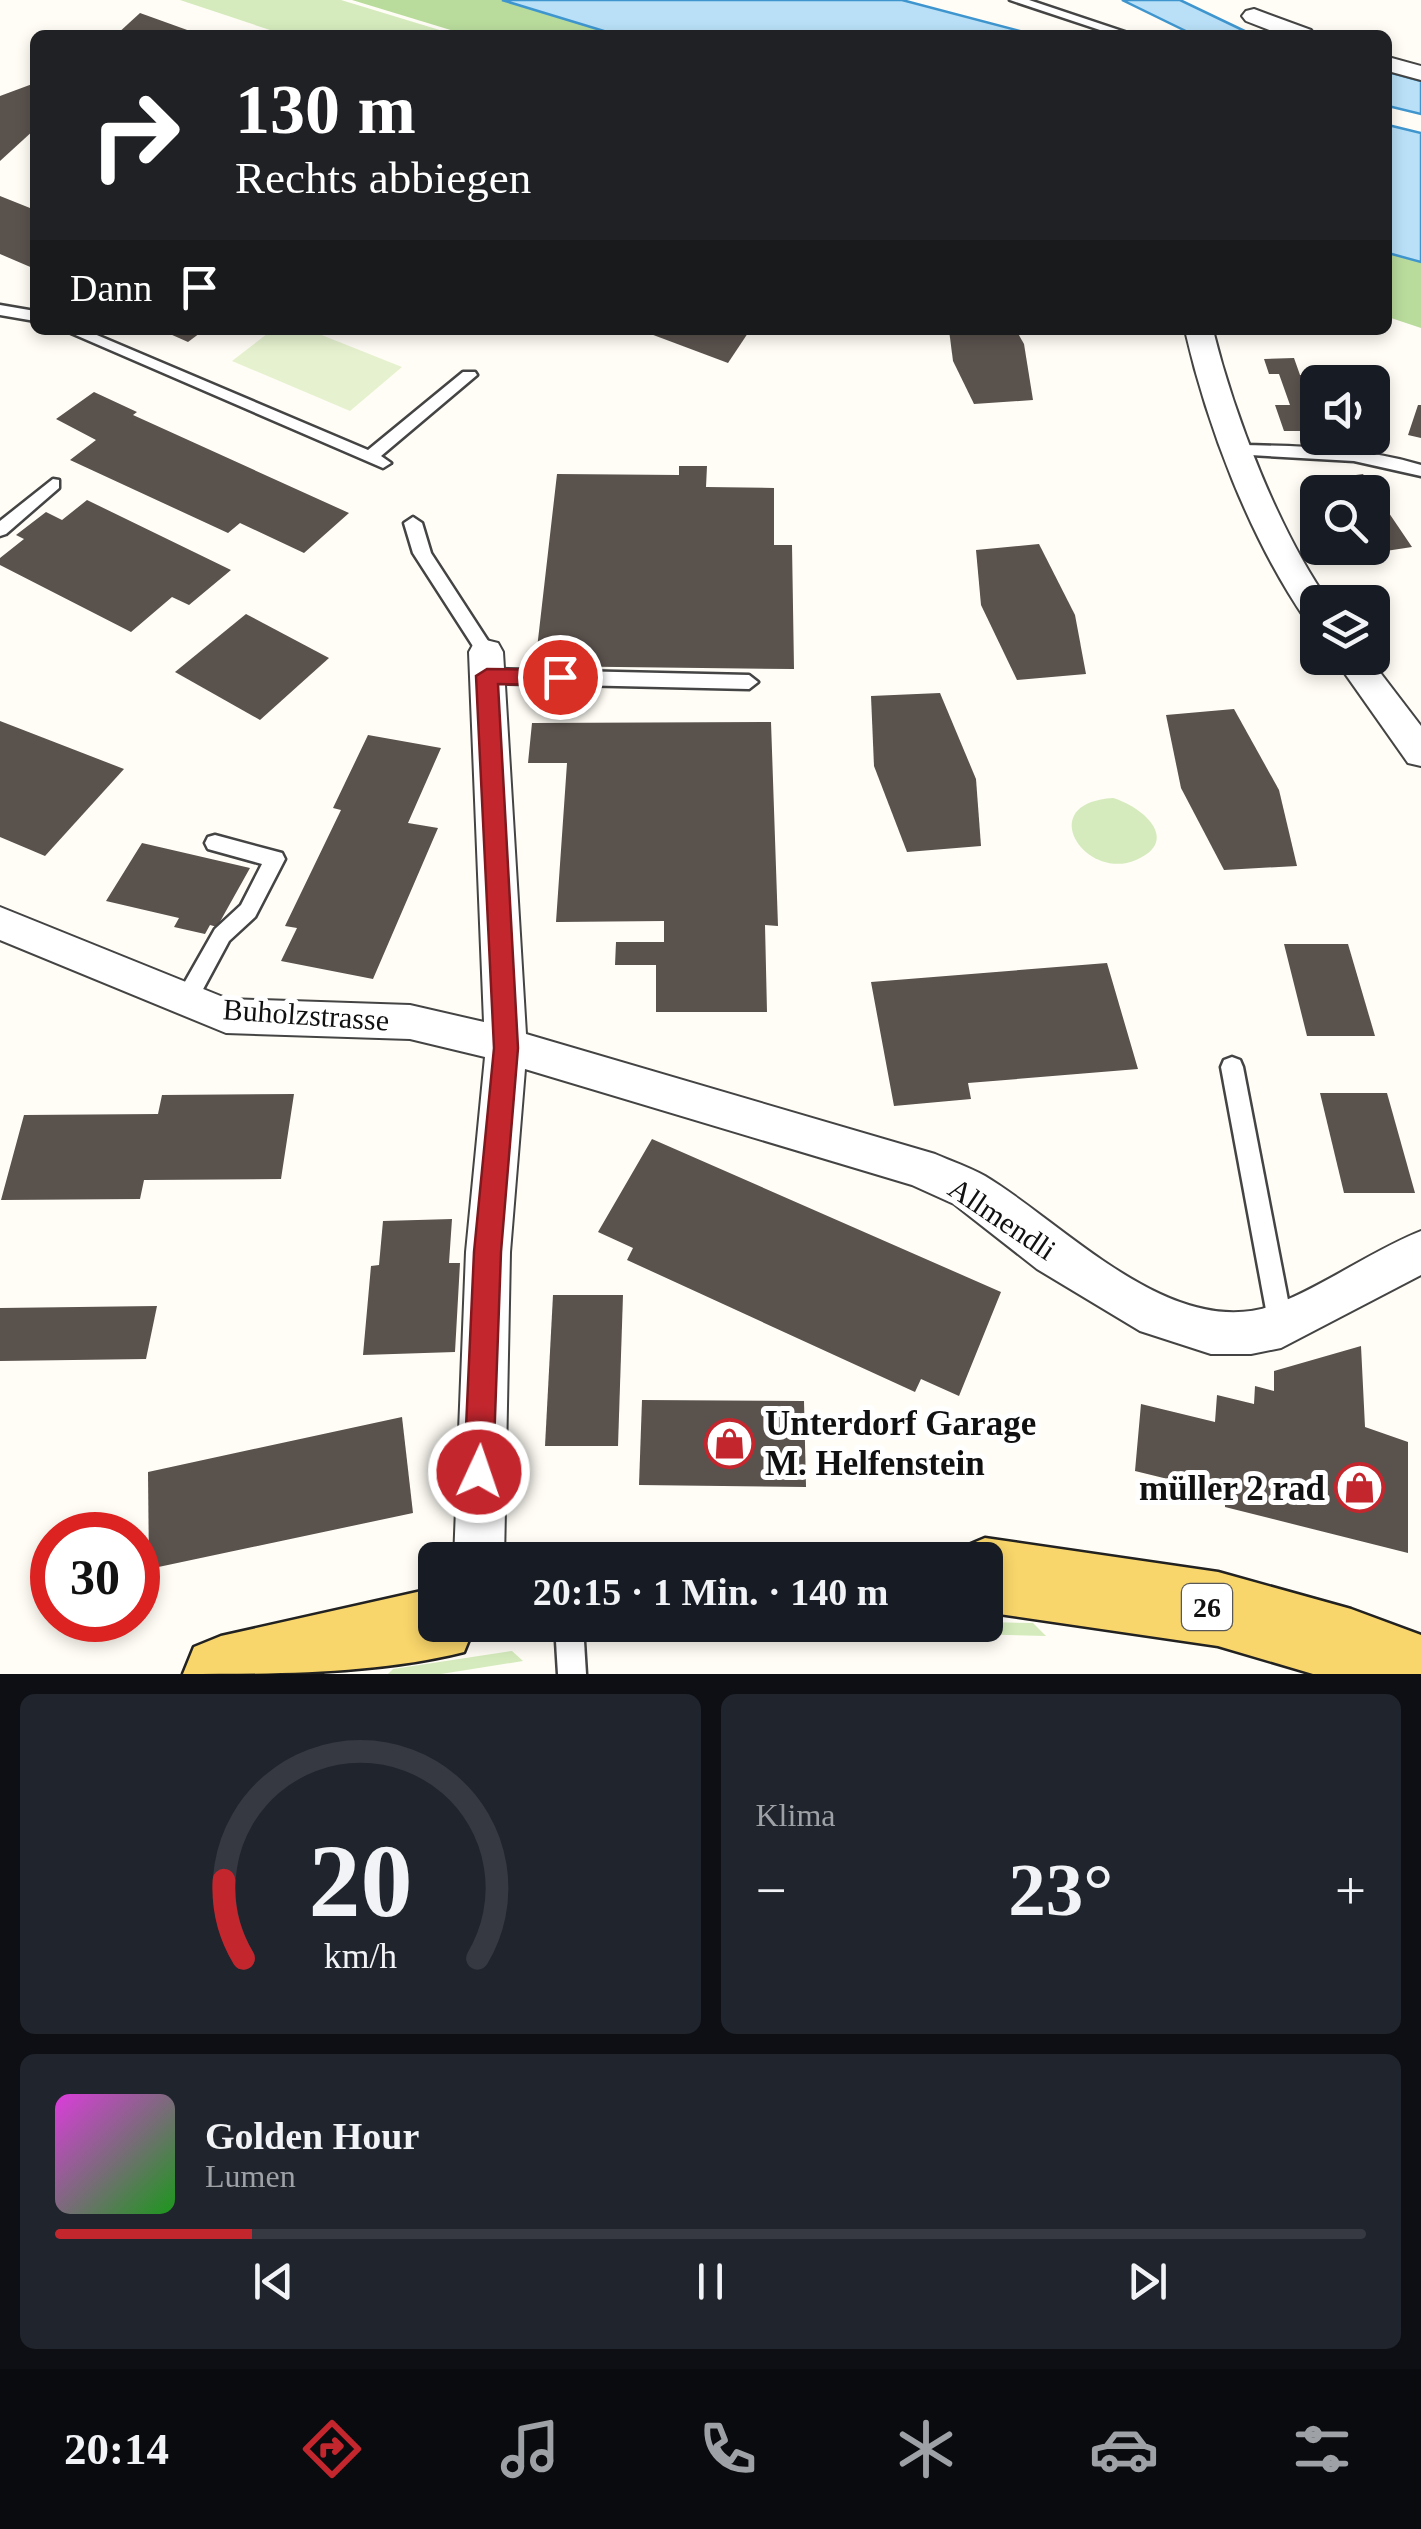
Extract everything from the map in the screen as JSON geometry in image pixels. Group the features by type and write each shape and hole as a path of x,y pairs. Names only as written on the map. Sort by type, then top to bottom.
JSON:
{"main road":[{"name":"26","path":"1003,1578 1218,1609 1351,1647 1421,1672"},
{"path":"221,1674 418,1630"}],"street":[{"path":"1254,14 1291,30"},
{"path":"1392,65 1421,73"},
{"path":"1202,335 1239,450 1300,585"},
{"path":"480,1542 488,1252 506,1048 486,664"},
{"path":"1363,675 1421,753"},
{"name":"Buholzstrasse","path":"0,923 226,1016 410,1022 470,1035 506,1048"},
{"name":"Allmendli","path":"506,1048 920,1168 969,1190 1053,1254 1156,1316 1211,1332 1250,1332 1281,1326 1421,1252"}],"lane":[{"path":"1016,0 1112,30"},
{"path":"0,310 30,314"},
{"path":"84,335 377,460 470,375"},
{"path":"1239,450 1345,453 1389,460 1421,471"},
{"path":"0,530 53,484"},
{"path":"412,523 422,553 486,664 749,682"},
{"path":"186,1000 222,935 248,910 275,858 215,843"},
{"path":"1232,1067 1281,1326"},
{"path":"571,1642 572,1674"}],"green space":[{"path":"180,0 341,0 440,30 270,30"},
{"path":"352,0 502,0 601,30 451,30"},
{"path":"1392,254 1421,262 1421,328 1392,318"},
{"path":"266,335 322,335 402,367 350,411 232,361"},
{"path":"1113,798 1145,816 1156,834 1156,843 1136,860 1117,864 1100,860 1075,839 1072,826 1076,813 1089,803"},
{"path":"1003,1622 1033,1623 1046,1636 1003,1635"},
{"path":"512,1651 523,1661 441,1674 388,1674 393,1669"}],"water":[{"path":"502,0 902,0 1016,30 601,30"},
{"path":"1122,0 1180,0 1243,30 1184,30"},
{"path":"1392,73 1421,81 1421,114 1392,107"},
{"path":"1392,126 1421,133 1421,262 1392,254"}],"building":[{"path":"140,13 187,30 121,30"},
{"path":"30,85 30,134 0,161 0,96"},
{"path":"0,196 30,208 30,267 0,254"},
{"path":"172,335 197,335 188,342"},
{"path":"653,335 747,335 728,363"},
{"path":"950,335 1019,335 1024,344 1033,400 974,404 953,361"},
{"path":"1294,358 1300,375 1300,431 1284,431 1275,405 1290,405 1279,374 1269,374 1264,359"},
{"path":"94,392 137,412 133,415 349,513 304,553 240,523 228,533 70,460 96,440 56,419"},
{"path":"1421,405 1421,438 1408,435"},
{"path":"679,466 707,466 706,487 774,488 774,545 792,545 794,669 535,666 557,474 679,475"},
{"path":"87,500 231,570 189,605 172,597 131,632 0,565 0,558 24,539 16,535 46,512 62,520"},
{"path":"1390,514 1412,547 1390,550"},
{"path":"1039,544 1075,615 1086,674 1017,680 981,605 976,550"},
{"path":"246,614 329,658 260,720 175,672"},
{"path":"940,693 976,779 981,846 907,852 874,766 871,696"},
{"path":"1234,709 1279,790 1297,866 1224,870 1181,788 1166,715"},
{"path":"0,721 124,769 45,856 0,837"},
{"path":"771,722 778,926 765,925 767,1012 656,1012 656,965 615,965 616,942 664,942 664,921 556,922 567,763 528,763 532,723"},
{"path":"368,735 441,748 408,823 438,828 373,979 281,961 297,928 285,926 341,810 333,808"},
{"path":"142,843 250,868 217,927 210,925 205,934 174,927 179,918 106,901"},
{"path":"1284,944 1348,944 1375,1036 1307,1036"},
{"path":"1107,963 1138,1069 968,1083 971,1099 894,1106 871,982"},
{"path":"1320,1093 1387,1093 1415,1193 1344,1193"},
{"path":"294,1094 281,1179 144,1180 140,1199 1,1200 24,1115 158,1114 162,1095"},
{"path":"652,1139 1001,1292 959,1396 921,1379 915,1392 627,1260 633,1248 598,1232"},
{"path":"452,1219 449,1263 460,1263 455,1352 363,1355 371,1266 379,1265 383,1221"},
{"path":"553,1295 623,1295 618,1446 545,1446"},
{"path":"157,1306 146,1359 0,1361 0,1308"},
{"path":"1361,1346 1365,1427 1408,1442 1408,1553 1225,1507 1225,1493 1135,1471 1141,1404 1215,1422 1217,1395 1254,1404 1255,1386 1274,1391 1274,1371"},
{"path":"642,1400 804,1401 806,1487 639,1485"},
{"path":"402,1417 413,1513 160,1567 160,1512 148,1512 148,1472"}],"place":[{"name":"Unterdorf Garage M. Helfenstein","path":"730,1443"},
{"name":"müller 2 rad","path":"1360,1488"}],"route":[{"path":"479,1472 488,1252 506,1048 487,676 560,677"}]}
